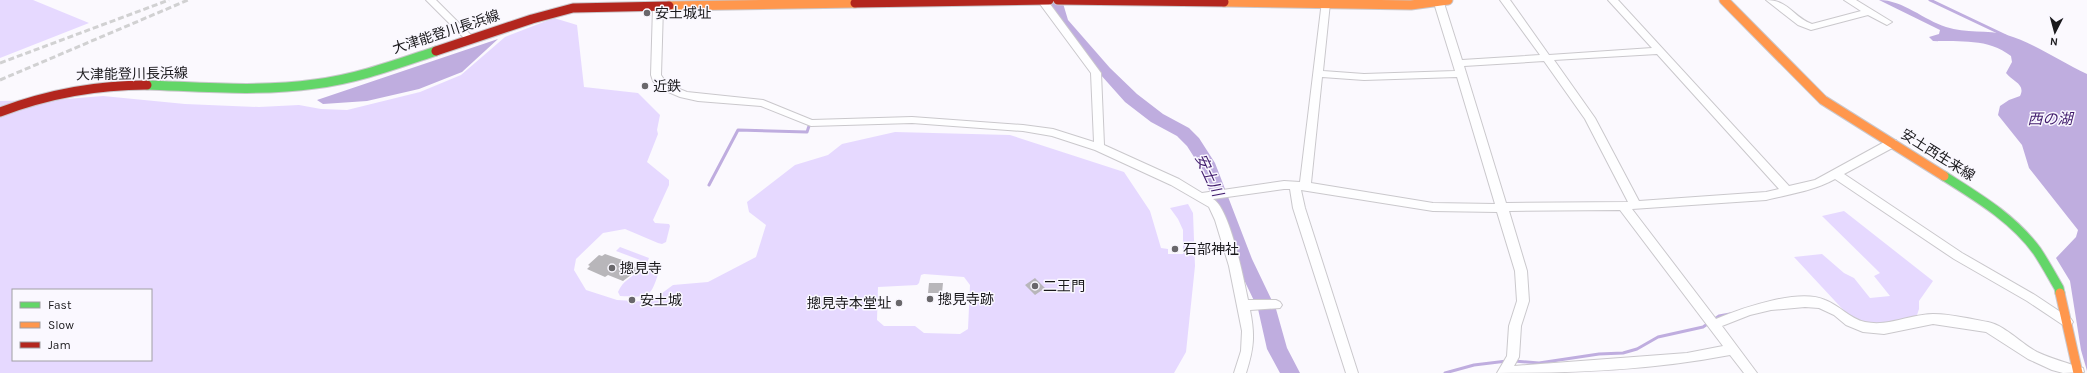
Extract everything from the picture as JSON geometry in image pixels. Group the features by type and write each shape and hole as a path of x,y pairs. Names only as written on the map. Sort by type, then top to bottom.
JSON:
{"main road":[{"name":"大津能登川長浜線","path":"0,112 46,95 78,88 115,86 266,88 315,84 370,72 547,14 572,8 599,6 658,7 681,3 1049,0"},
{"path":"1059,0 1325,1 1411,5 1444,1"},
{"name":"安土西生来線","path":"1724,0 1823,100 1980,199 2011,224 2036,250 2059,288 2078,372"}],"street":[{"path":"431,0 470,39"},
{"path":"1042,0 1096,73 1099,147"},
{"path":"1506,0 1590,118 1629,205 1713,324 1751,373"},
{"path":"1613,0 1788,192"},
{"path":"1771,0 1789,12 1801,23 1811,27 1869,12"},
{"path":"1849,0 1887,22"},
{"path":"1325,1 1319,74 1300,186 1299,208 1352,373"},
{"path":"1444,1 1460,74 1521,271 1523,301 1515,326 1506,367 1687,358 1733,350"},
{"path":"658,7 656,75 658,81 663,86 684,95 698,98 763,103 811,123 912,120 1023,128 1053,133 1099,147 1204,196 1213,204 1221,220 1236,266 1244,305 1248,331 1248,351 1240,373"},
{"path":"1458,63 1660,51"},
{"path":"1319,74 1364,77 1460,74"},
{"path":"1204,196 1226,192 1300,186 1433,207 1502,208 1629,205 1766,196 1788,192 1818,183 1892,143"},
{"path":"1836,174 1958,256 2031,298 2067,322"},
{"path":"1713,324 1748,311 1771,305 1805,302 1821,303 1838,312 1850,322 1863,328 1884,329 1933,320 1989,327 2032,356 2057,366 2078,372"},
{"path":"1244,305 1276,305"}],"shaded area":[{"path":"0,0 33,0 89,23 0,58"},
{"path":"554,18 577,25 584,87 638,93 660,115 657,130 658,134 647,162 669,180 669,185 653,220 655,223 669,224 670,226 666,242 662,244 658,243 625,229 603,233 576,259 574,270 586,290 617,300 650,302 673,285 708,282 756,257 766,225 749,212 747,202 795,165 828,155 842,144 895,132 1010,135 1124,172 1150,211 1161,248 1168,249 1168,254 1183,254 1183,230 1178,219 1170,208 1188,204 1193,213 1195,266 1186,352 1174,373 0,373 0,101 54,100 103,96 185,104 259,107 299,105 321,109 347,110 420,92 461,75 505,37","holes":["924,274 964,277 970,285 968,329 960,334 924,333 915,326 884,326 877,320 878,287 917,285 921,275"]},
{"path":"1844,211 1933,281 1919,301 1919,309 1915,321 1865,325 1848,315 1794,257 1822,254 1844,273 1854,278 1870,298 1890,296 1874,276 1880,273 1822,216"},
{"path":"620,247 649,258 647,263 661,266 652,290 645,296 620,296 618,292 622,285 640,269 637,265 640,260 616,251"}],"water":[{"name":"西の湖","path":"1879,0 1896,3 1946,27 1961,30 1999,33 2017,38 2087,74 2087,371 2081,350 2070,281 2056,258 2076,237 2078,230 2029,168 2022,145 1998,115 2000,106 2009,100 2020,96 2021,92 2018,83 2006,73 2012,62 2011,56 1993,46 1974,42 1933,41 1929,37 1939,34 1940,30"},
{"path":"498,39 462,72 419,89 367,101 323,104 317,100"}],"building":[{"name":"摠見寺","path":"605,254 628,262 627,264 639,269 623,281 608,275 605,277 587,269 590,266 588,265 599,255 602,256"},
{"name":"二王門","path":"1035,278 1045,288 1035,295 1025,285"},
{"path":"929,283 943,283 942,293 928,293"}],"waterway":[{"name":"安土川","path":"1055,0 1061,21 1105,71 1131,98 1157,118 1183,132 1193,142 1209,167 1243,259 1267,309 1277,349 1290,373"},
{"path":"1930,0 2006,36"},
{"path":"709,185 738,130 807,132 809,126"},
{"path":"1514,361 1539,363 1599,354 1623,353 1637,349 1658,337 1703,327 1719,316 1730,314"},
{"path":"1445,373 1474,365 1507,361"}],"railway":[{"path":"0,63 169,0"},
{"path":"0,80 188,0"}],"traffic: fast":[{"path":"147,85 274,88 316,84 392,66 436,51"},
{"path":"1944,176 1994,209 2018,229 2037,251 2059,288 2060,293"}],"traffic: slow":[{"path":"1224,2 1411,5 1448,0"},
{"path":"1724,0 1823,100 1944,176"},
{"path":"669,6 855,3"},
{"path":"2060,293 2078,373"}],"traffic: jam":[{"path":"855,3 1049,0"},
{"path":"1058,0 1224,2"},
{"path":"436,51 532,19 573,8 669,6"},
{"path":"0,112 37,99 72,90 108,86 147,85"}],"place":[{"name":"安土城址","path":"647,13"},
{"name":"近鉄","path":"645,86"},
{"name":"石部神社","path":"1175,249"},
{"name":"摠見寺","path":"612,268"},
{"name":"二王門","path":"1035,286"},
{"name":"摠見寺跡","path":"930,299"},
{"name":"安土城","path":"632,300"},
{"name":"摠見寺本堂址","path":"899,303"}]}
